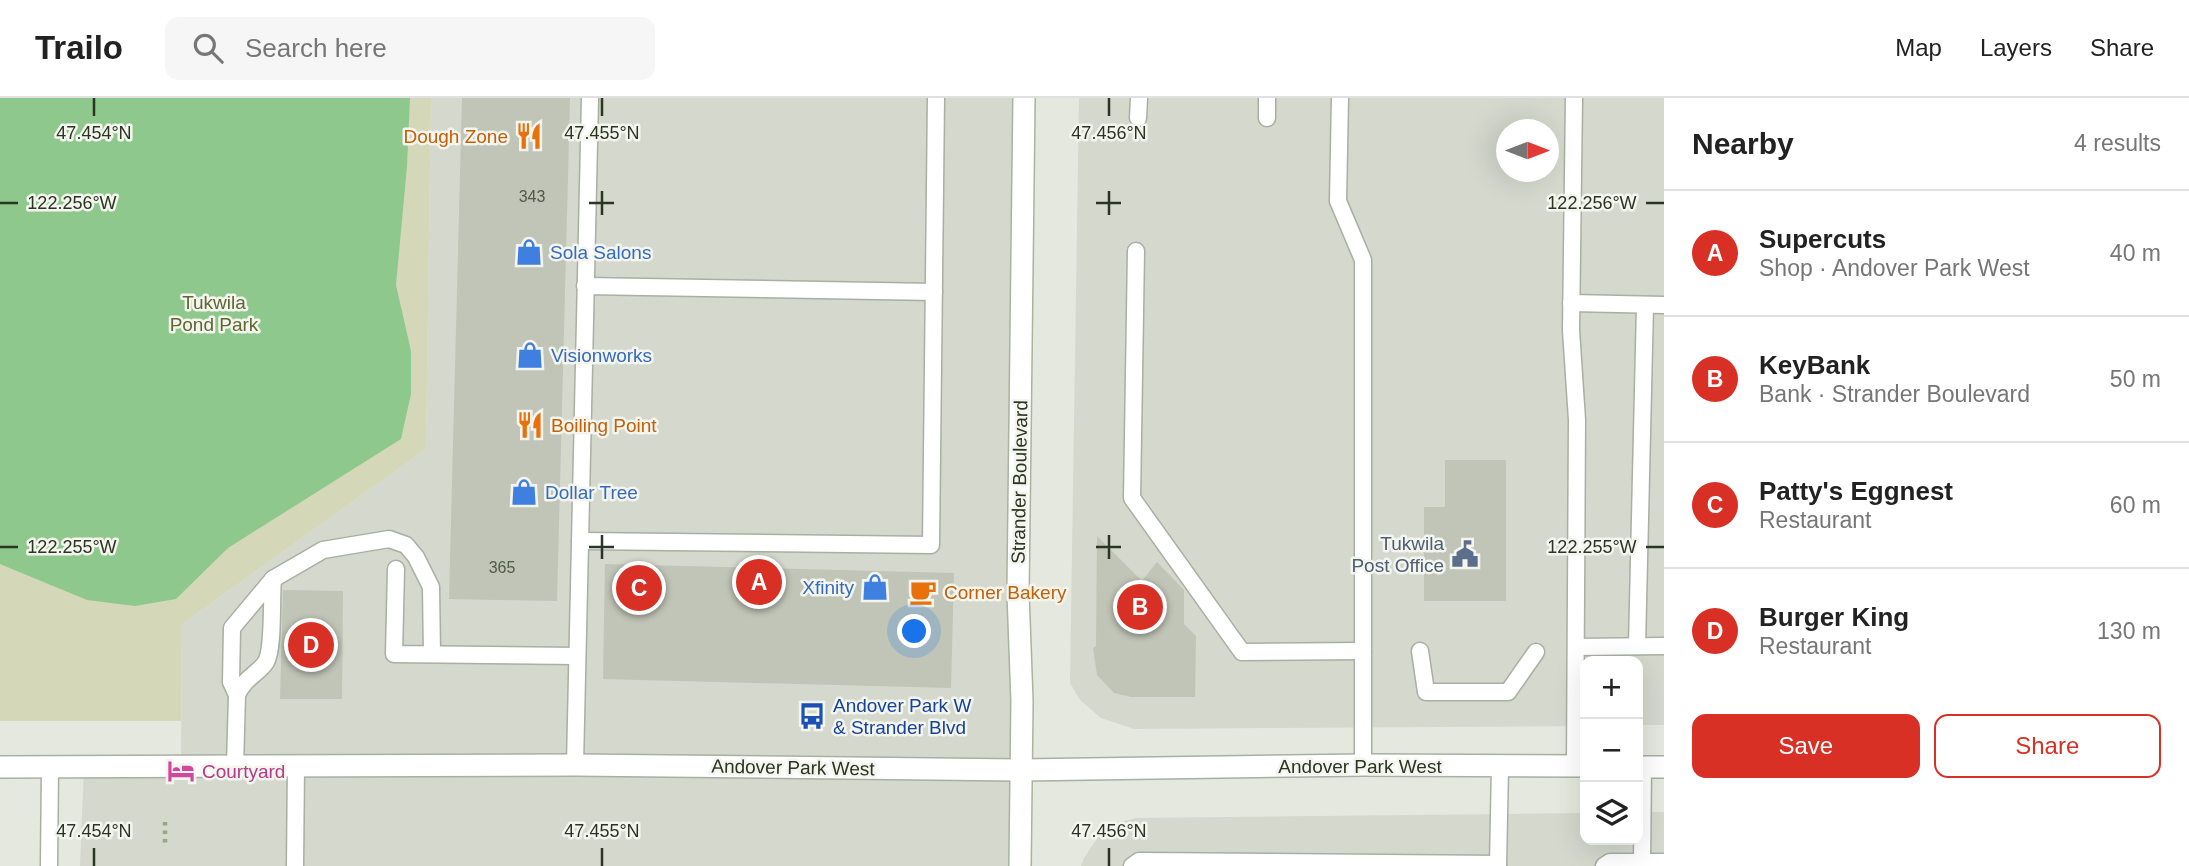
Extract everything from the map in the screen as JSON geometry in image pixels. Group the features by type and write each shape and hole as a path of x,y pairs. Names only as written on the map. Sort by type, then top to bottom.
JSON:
{"street":[{"name":"Strander Boulevard","path":"1020,866 1022,770 1018,593 1024,98"},
{"name":"Andover Park West","path":"0,767 575,765 1022,770 1363,765 1580,766"}],"lane":[{"path":"575,765 590,98"},
{"path":"580,541 931,545 936,98"},
{"path":"1139,98 1139,118"},
{"path":"1267,98 1267,118"},
{"path":"1340,98 1338,201 1363,260 1363,765"},
{"path":"1574,98 1571,303 1577,420 1576,647 1580,766"},
{"path":"1136,251 1132,498 1242,652 1363,651"},
{"path":"585,286 934,292"},
{"path":"1571,303 1664,304"},
{"path":"1637,646 1645,304"},
{"path":"237,695 231,682 232,628 273,579 323,550 388,539 406,545 416,557 431,587 432,654"},
{"path":"396,569 394,654 577,656"},
{"path":"235,766 237,695 240,687 265,664 270,652 273,579"},
{"path":"1576,647 1664,646"},
{"path":"1420,651 1426,692 1508,692 1535,652"},
{"path":"48,866 50,766"},
{"path":"295,866 296,766"},
{"path":"1132,866 1139,861 1499,865 1500,766"},
{"path":"1643,862 1648,767"},
{"path":"1604,866 1609,862 1664,862"}],"path":[{"path":"165,822 166,847"}],"shaded area":[{"name":"Tukwila Pond Park","path":"0,98 410,98 396,285 411,351 411,394 401,439 228,548 176,599 135,606 87,600 0,564"},
{"path":"431,98 1033,98 1020,866 80,866 84,766 181,766 182,624 426,449"},
{"path":"1079,98 1664,98 1664,725 1643,725 1643,656 1580,656 1580,726 1134,729 1101,718 1080,700 1070,683"},
{"path":"1643,812 1664,812 1664,866 1081,866 1100,834 1116,823 1136,818 1580,813 1580,845 1643,845"}],"green space":[{"name":"Tukwila Pond Park","path":"0,98 431,98 426,449 182,624 181,721 0,721"}],"building":[{"path":"462,98 570,98 557,601 449,599"},
{"name":"Tukwila Post Office","path":"1445,460 1506,460 1506,601 1424,601 1424,507 1445,507"},
{"path":"1097,536 1142,581 1157,562 1184,590 1184,624 1196,636 1195,697 1131,697 1114,693 1097,675 1093,648 1096,646"},
{"path":"605,564 954,573 951,688 603,679"},
{"path":"283,590 343,591 342,699 280,699"}],"place":[{"name":"Dough Zone","path":"529,136"},
{"name":"Sola Salons","path":"529,252"},
{"name":"Visionworks","path":"530,355"},
{"name":"Boiling Point","path":"530,425"},
{"name":"Dollar Tree","path":"524,492"},
{"name":"Tukwila Post Office","path":"1465,554"},
{"name":"Supercuts","path":"759,582"},
{"name":"Xfinity","path":"875,587"},
{"name":"Patty's Eggnest","path":"639,588"},
{"name":"Corner Bakery","path":"923,592"},
{"name":"KeyBank","path":"1140,607"},
{"name":"Burger King","path":"311,645"},
{"name":"Andover Park W & Strander Blvd","path":"812,716"},
{"name":"Courtyard","path":"181,771"}]}
